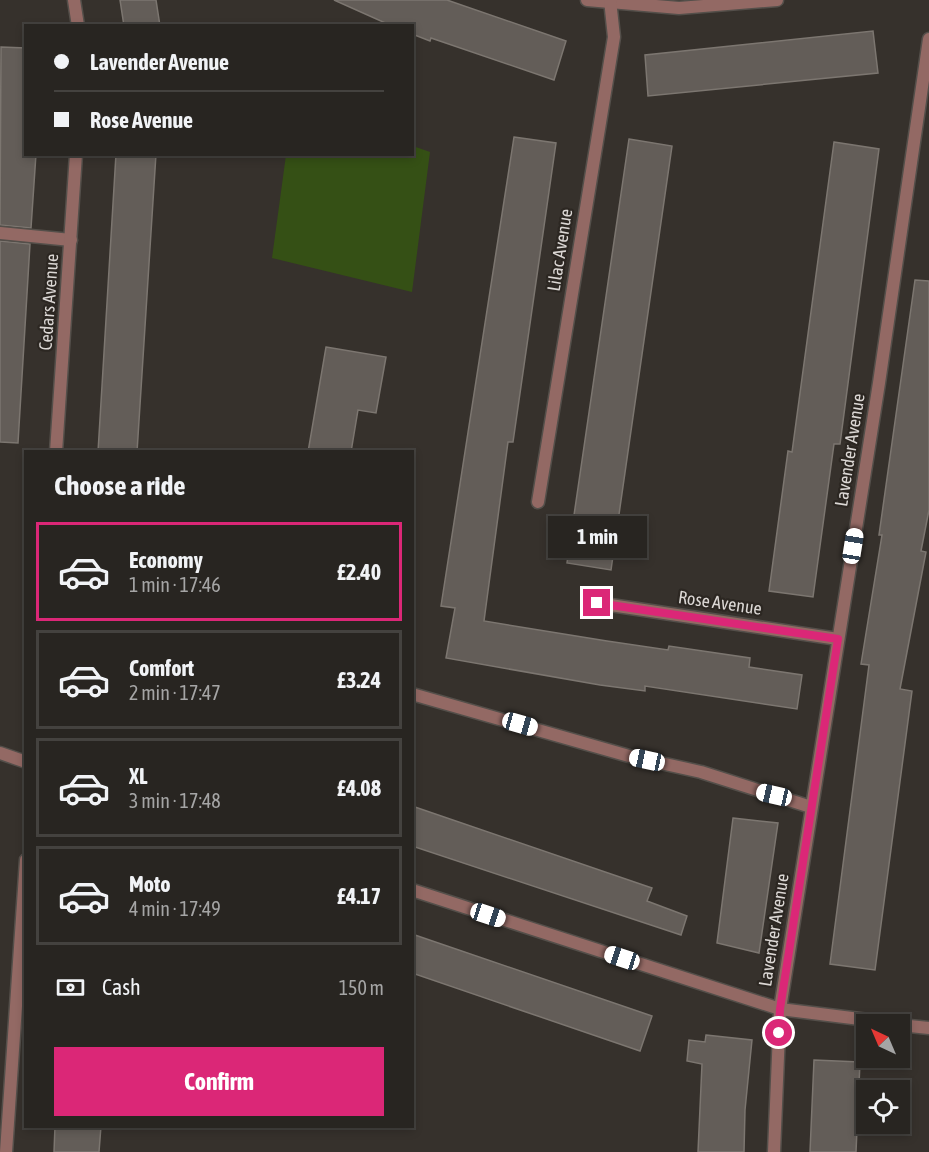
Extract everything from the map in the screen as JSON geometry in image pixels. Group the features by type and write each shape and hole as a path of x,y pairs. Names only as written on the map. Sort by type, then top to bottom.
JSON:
{"street":[{"path":"74,0 78,24"},
{"path":"587,0 680,8 777,0"},
{"name":"Lilac Avenue","path":"537,502 614,37 610,2"},
{"name":"Lavender Avenue","path":"774,1152 780,1009 879,383 929,39"},
{"name":"Cedars Avenue","path":"56,450 76,156"},
{"path":"0,233 71,240"},
{"name":"Rose Avenue","path":"597,603 838,639"},
{"path":"414,695 629,756 701,771 811,807"},
{"path":"0,753 24,761"},
{"path":"6,1152 24,889"},
{"path":"414,891 780,1009 856,1018"},
{"path":"910,1025 929,1028"}],"green space":[{"path":"414,146 430,152 412,292 272,258 286,156 414,156"}],"building":[{"path":"120,0 156,0 160,24 124,24"},
{"path":"334,0 447,0 566,41 554,80 431,38 430,41 414,35 414,24 388,24"},
{"path":"873,31 878,73 648,96 645,55"},
{"path":"1,47 24,48 24,156 36,156 31,228 0,225"},
{"path":"514,137 556,143 513,442 508,442 484,621 668,650 669,646 750,658 749,667 802,675 797,709 645,686 645,691 600,685 446,658 455,608 441,606"},
{"path":"629,139 672,146 611,570 567,563"},
{"path":"834,142 879,149 840,444 834,444 813,597 769,591 788,451 792,452"},
{"path":"116,156 156,156 137,450 98,450"},
{"path":"0,241 30,244 18,443 0,442"},
{"path":"915,280 929,281 929,510 921,551 926,552 900,689 912,691 875,970 830,964 869,665 861,664 882,535 879,535"},
{"path":"326,347 386,357 376,413 358,410 351,450 308,450"},
{"path":"414,807 652,888 647,901 687,916 681,935 414,847"},
{"path":"733,818 778,823 759,953 717,943"},
{"path":"414,935 652,1016 640,1051 414,974"},
{"path":"706,1035 752,1040 745,1110 744,1152 698,1152 702,1064 687,1061 689,1040 705,1042"},
{"path":"814,1060 856,1062 856,1068 860,1068 859,1080 856,1080 856,1152 810,1152"},
{"path":"55,1128 101,1128 99,1152 54,1152"}],"route":[{"path":"597,603 838,639 780,1009 779,1033"}]}
